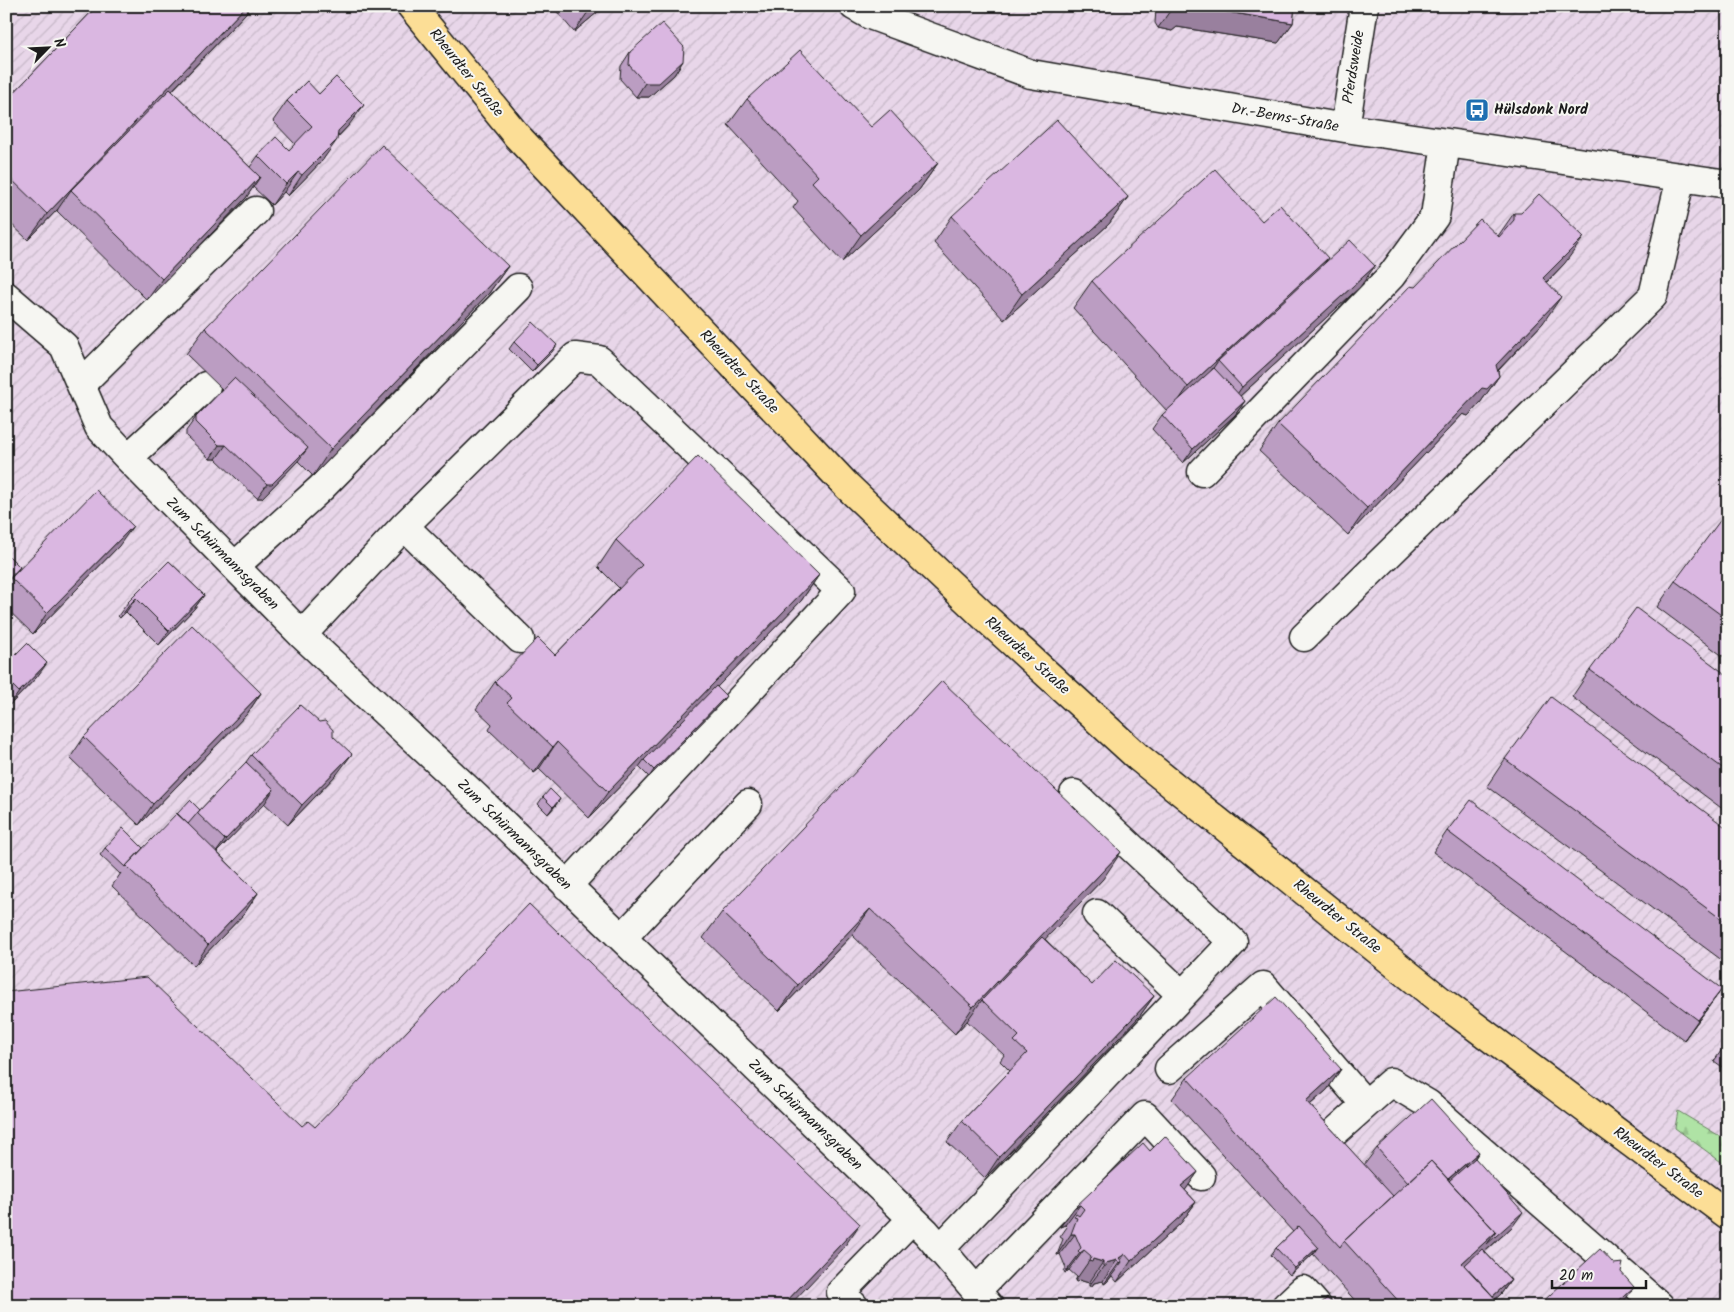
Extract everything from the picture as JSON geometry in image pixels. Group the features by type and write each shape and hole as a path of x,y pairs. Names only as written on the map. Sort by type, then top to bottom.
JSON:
{"main road":[{"name":"Rheurdter Straße","path":"411,6 518,136 840,479 988,620 1138,757 1441,1002 1728,1215"}],"street":[{"name":"Dr.-Berns-Straße","path":"854,6 870,15 1031,74 1345,128 1728,184"},
{"name":"Pferdsweide","path":"1345,128 1364,6"},
{"path":"1202,472 1391,276 1435,216 1446,143"},
{"path":"1304,637 1653,296 1681,177"},
{"path":"81,384 256,211"},
{"path":"235,566 320,488 518,288"},
{"name":"Zum Schürmannsgraben","path":"6,296 64,346 99,427 128,458 302,635 622,938 912,1219 983,1298"},
{"path":"302,635 404,526 575,357 600,360 841,591 567,886"},
{"path":"128,458 206,386"},
{"path":"404,526 520,639"},
{"path":"940,1249 1233,942 1074,794"},
{"path":"622,938 748,804"},
{"path":"1097,914 1182,995"},
{"path":"1169,1069 1262,986 1365,1104"},
{"path":"1327,1139 1390,1082 1428,1104 1660,1306"},
{"path":"983,1298 1145,1116 1201,1176"},
{"path":"841,1301 912,1219"},
{"path":"1286,1306 1303,1290 1317,1306"}],"shaded area":[{"path":"6,6 1728,6 1728,1306 6,1306"}],"green space":[{"path":"1678,1111 1728,1141 1728,1167 1675,1128"}],"building":[{"path":"97,6 246,6 47,214 6,174 6,101"},
{"path":"583,6 594,6 588,12"},
{"path":"1171,6 1192,6 1186,10 1172,8"},
{"path":"1193,6 1295,6 1293,23"},
{"path":"662,23 684,47 683,61 659,83 645,83 629,65 630,52"},
{"path":"800,50 871,127 890,110 938,163 861,235 812,182 818,176 747,99"},
{"path":"336,77 364,105 338,131 337,140 302,175 298,172 286,184 258,156 276,137 289,150 312,126 287,101 307,81 319,94"},
{"path":"170,89 260,177 162,279 71,190"},
{"path":"1057,120 1128,197 1022,294 952,216"},
{"path":"382,145 508,266 331,449 205,328"},
{"path":"1215,169 1262,221 1280,205 1328,258 1188,387 1092,281"},
{"path":"1539,194 1584,237 1543,278 1561,297 1496,365 1499,376 1487,389 1482,388 1367,508 1278,424 1410,286 1415,287 1480,219 1499,237 1514,220 1514,213 1521,213"},
{"path":"1350,240 1375,266 1242,387 1218,361"},
{"path":"533,322 557,345 537,365 514,342"},
{"path":"1214,368 1245,401 1193,449 1162,415"},
{"path":"234,378 308,448 272,484 267,484 226,445 219,445 196,422 196,417"},
{"path":"698,456 819,575 608,792 557,742 553,747 507,703 512,698 495,682 538,638 555,655 642,565 616,540"},
{"path":"96,490 133,526 47,613 11,578"},
{"path":"1722,518 1728,523 1728,620 1675,581"},
{"path":"6,553 20,567 6,582"},
{"path":"169,561 204,595 169,631 136,598 130,604 128,602"},
{"path":"1636,608 1728,676 1728,772 1590,670"},
{"path":"192,625 261,693 153,804 84,737"},
{"path":"27,643 47,663 19,692 6,679 6,664"},
{"path":"942,681 1121,852 973,1007 870,909 798,985 722,912"},
{"path":"716,686 726,696 654,770 644,760"},
{"path":"1551,697 1728,829 1728,924 1505,759"},
{"path":"300,705 319,722 325,721 333,730 333,736 352,754 302,805 251,755"},
{"path":"246,762 274,789 225,840 197,813"},
{"path":"550,789 560,799 553,807 543,797"},
{"path":"190,800 200,810 188,824 177,814"},
{"path":"1471,800 1722,989 1698,1020 1447,831"},
{"path":"177,813 258,893 208,945 126,866"},
{"path":"123,828 143,848 125,867 105,848"},
{"path":"529,904 860,1224 782,1306 6,1306 6,992 147,977 302,1126 308,1121 315,1127"},
{"path":"1042,937 1092,985 1116,960 1154,996 999,1157 962,1121 1027,1053 1014,1041 1019,1036 982,1000"},
{"path":"1276,997 1341,1069 1306,1101 1393,1196 1344,1241 1340,1247 1187,1078"},
{"path":"1431,1099 1479,1152 1448,1179 1431,1161 1408,1183 1377,1148"},
{"path":"1165,1136 1198,1172 1181,1186 1196,1202 1131,1261 1125,1254 1119,1258 1122,1262 1119,1263 1117,1260 1106,1263 1106,1266 1103,1266 1103,1262 1093,1259 1092,1262 1089,1261 1091,1256 1084,1250 1080,1253 1078,1251 1081,1248 1075,1234 1071,1234 1077,1218 1074,1217 1076,1214 1079,1216 1084,1209 1080,1205 1075,1207 1143,1143 1150,1151"},
{"path":"1475,1158 1523,1212 1487,1244 1496,1232 1449,1181"},
{"path":"1431,1161 1496,1232 1462,1263 1502,1306 1403,1306 1344,1241"},
{"path":"1299,1226 1318,1247 1295,1268 1276,1248"},
{"path":"1482,1249 1511,1280 1493,1296 1465,1265"},
{"path":"1600,1249 1614,1264 1623,1263 1621,1272 1634,1287 1613,1306 1538,1306"},
{"path":"1327,1298 1334,1306 1318,1306"}],"place":[{"name":"Hülsdonk Nord","path":"1477,110"}]}
